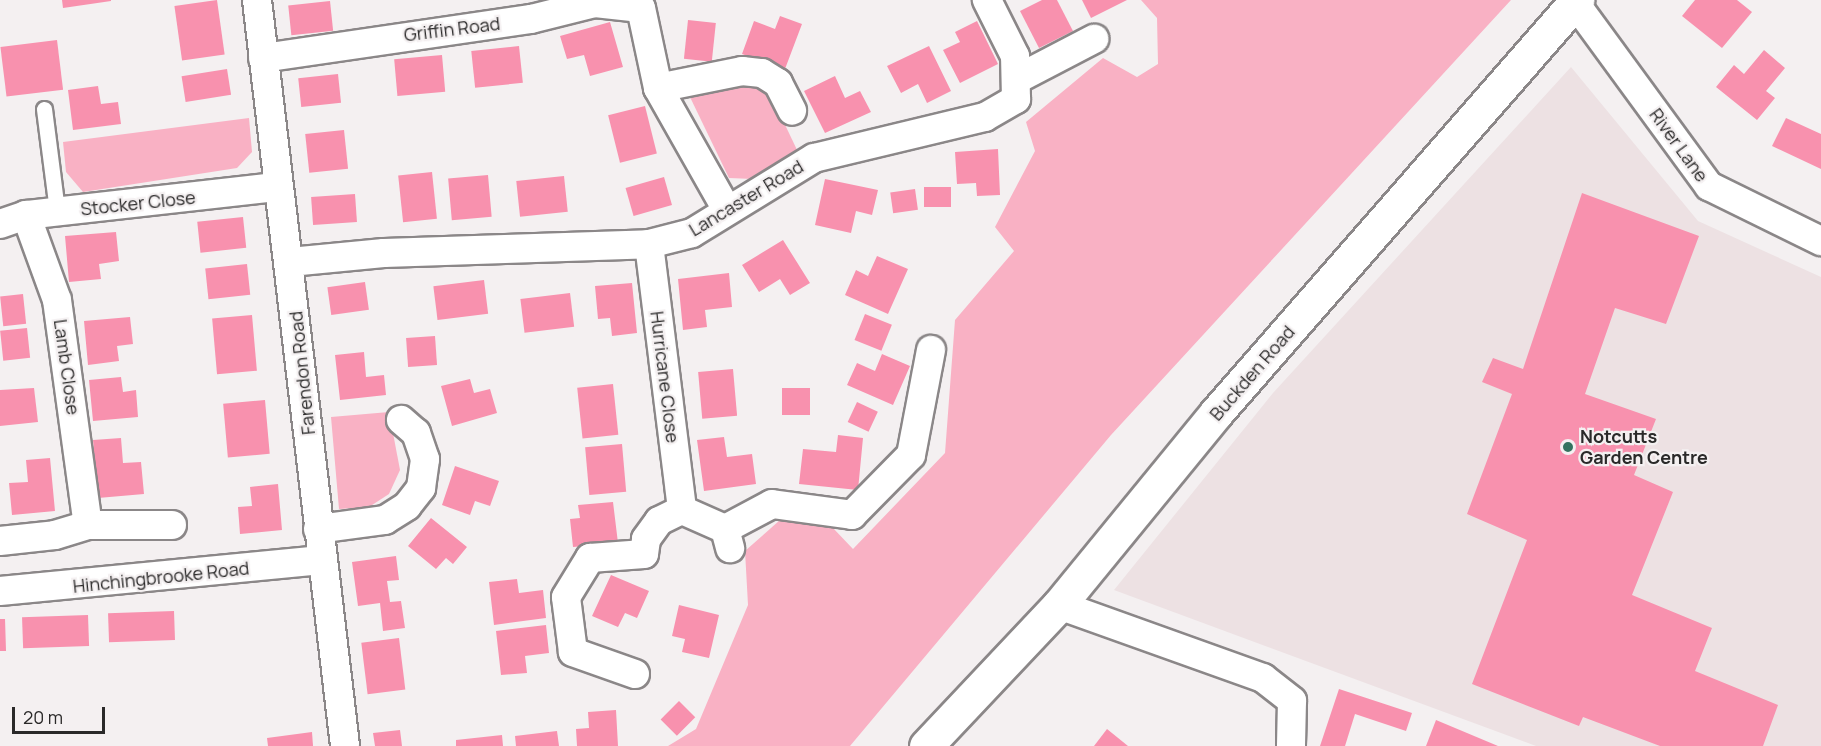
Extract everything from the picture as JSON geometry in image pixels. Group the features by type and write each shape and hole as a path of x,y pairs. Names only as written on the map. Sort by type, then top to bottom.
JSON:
{"main road":[{"name":"Buckden Road","path":"926,746 1059,605 1216,412 1576,2"}],"street":[{"name":"Farendon Road","path":"257,0 277,188 290,262 318,529 345,746"},
{"path":"987,0 1016,56 1019,78 1094,39"},
{"name":"River Lane","path":"1576,2 1709,186 1821,241"},
{"name":"Griffin Road","path":"263,58 531,19 595,3 644,4 658,88 726,208"},
{"path":"658,88 742,71 762,73 778,83 792,111"},
{"name":"Lancaster Road","path":"290,262 384,253 649,244 692,233 726,208 814,158 986,117 1016,99 1019,78"},
{"name":"Stocker Close","path":"13,219 57,212 277,188"},
{"name":"Lamb Close","path":"13,219 57,300 88,525"},
{"name":"Hurricane Close","path":"649,244 682,510"},
{"path":"635,674 573,652 566,597 590,558 644,554 646,539 659,521 682,510 728,539 772,504 852,515 911,455 931,350"},
{"path":"318,529 385,520 407,506 421,488 425,459 416,433 401,420"},
{"path":"0,541 55,536 88,525 172,525"},
{"name":"Hinchingbrooke Road","path":"0,591 322,560"},
{"path":"1059,605 1263,678 1292,701 1291,746"}],"lane":[{"path":"44,109 57,212"}],"shaded area":[{"path":"1141,0 1511,0 1111,435 850,746 668,746 696,729 748,605 745,551 780,520 833,528 853,549 945,453 955,320 1014,251 995,227 1035,151 1026,122 1103,58 1137,77 1158,64 1157,18"},
{"path":"1571,67 1698,221 1821,277 1821,746 1536,746 1114,590 1273,393"},
{"path":"739,82 768,89 798,152 753,179 729,178 689,95"},
{"path":"249,118 252,152 237,168 83,192 66,172 63,142"},
{"path":"389,412 400,470 389,494 369,507 339,509 331,417"}],"building":[{"path":"62,0 111,0 111,1 63,8"},
{"path":"217,0 225,54 182,60 174,6"},
{"path":"1042,0 1057,0 1073,31 1039,48 1020,11"},
{"path":"1082,0 1127,0 1091,18"},
{"path":"1695,0 1737,0 1752,12 1722,48 1682,16"},
{"path":"330,1 333,31 291,35 288,5"},
{"path":"780,16 802,24 785,69 742,54 754,21 775,29"},
{"path":"688,20 716,23 712,62 684,59"},
{"path":"977,21 998,64 960,83 943,50 960,42 955,32"},
{"path":"610,22 623,67 590,76 584,55 567,59 560,36"},
{"path":"57,40 63,90 7,97 0,47"},
{"path":"519,46 523,83 475,88 471,51"},
{"path":"929,46 951,91 927,103 918,84 901,93 887,66"},
{"path":"1764,50 1785,68 1766,91 1775,98 1757,120 1716,87 1734,65 1744,74"},
{"path":"442,55 445,92 397,96 394,59"},
{"path":"227,69 231,95 186,102 182,76"},
{"path":"338,74 341,103 301,107 298,78"},
{"path":"835,76 845,98 860,91 871,112 825,133 804,91"},
{"path":"98,86 101,104 118,102 121,124 73,130 68,90"},
{"path":"645,106 657,154 620,163 608,115"},
{"path":"1786,118 1821,134 1821,169 1772,146"},
{"path":"344,130 348,169 309,173 305,134"},
{"path":"998,149 1000,195 977,196 976,183 957,184 955,152"},
{"path":"432,172 437,219 403,222 398,176"},
{"path":"488,175 492,217 452,220 448,178"},
{"path":"564,176 568,212 520,217 516,181"},
{"path":"664,177 672,205 634,216 626,188"},
{"path":"825,179 878,190 872,215 856,211 851,233 815,225"},
{"path":"924,187 951,187 951,207 924,207"},
{"path":"915,189 918,210 893,213 890,192"},
{"name":"Notcutts Garden Centre","path":"1582,193 1699,236 1666,324 1615,308 1585,394 1656,419 1634,475 1673,492 1632,595 1712,628 1695,671 1778,705 1763,746 1660,746 1583,717 1579,726 1472,684 1527,540 1467,514 1512,394 1482,382 1493,358 1523,369"},
{"path":"355,194 357,222 313,225 311,197"},
{"path":"243,217 246,248 200,253 197,222"},
{"path":"116,232 119,261 99,264 101,279 69,282 65,236"},
{"path":"783,240 810,283 790,295 780,279 759,292 742,265"},
{"path":"877,256 908,269 888,314 845,295 856,270 868,276"},
{"path":"247,264 250,295 208,299 205,268"},
{"path":"729,273 732,307 705,310 707,327 683,330 678,279"},
{"path":"484,280 488,314 438,320 433,286"},
{"path":"365,282 369,310 331,315 327,287"},
{"path":"632,283 637,333 612,336 610,318 598,319 595,286"},
{"path":"570,293 574,327 525,333 520,299"},
{"path":"23,294 26,324 3,326 0,296"},
{"path":"865,314 892,325 881,351 855,340"},
{"path":"252,315 257,371 217,374 212,318"},
{"path":"130,317 133,344 117,346 119,361 88,365 84,321"},
{"path":"27,328 30,358 3,361 0,331"},
{"path":"435,336 437,365 408,367 406,338"},
{"path":"364,352 366,377 384,375 386,395 340,400 335,355"},
{"path":"882,354 910,366 893,405 847,385 857,363 875,371"},
{"path":"733,369 737,416 702,419 698,372"},
{"path":"121,377 123,392 136,390 138,417 93,421 89,380"},
{"path":"470,379 474,393 490,389 497,413 452,426 441,386"},
{"path":"613,384 618,435 583,438 577,388"},
{"path":"34,388 38,422 0,426 0,390"},
{"path":"782,388 810,388 810,415 782,415"},
{"path":"265,400 270,454 228,457 223,404"},
{"path":"857,402 878,412 869,432 848,422"},
{"path":"838,435 863,438 858,490 799,484 803,449 836,452"},
{"path":"724,437 727,457 752,454 756,484 704,491 697,440"},
{"path":"121,438 123,463 141,462 144,494 98,498 93,440"},
{"path":"622,444 626,492 589,495 585,447"},
{"path":"50,458 55,511 12,515 9,483 28,482 26,460"},
{"path":"455,466 499,481 490,506 475,501 470,515 442,505"},
{"path":"278,484 282,530 240,534 238,507 252,506 250,487"},
{"path":"613,502 618,543 573,547 570,519 580,518 578,505"},
{"path":"431,518 467,547 453,564 446,558 436,569 408,546"},
{"path":"396,556 399,580 387,581 390,602 401,601 405,628 383,631 380,603 358,606 352,562"},
{"path":"611,575 649,591 637,618 625,613 618,627 592,616"},
{"path":"517,579 519,593 543,590 546,618 494,625 489,582"},
{"path":"679,605 719,615 709,658 682,652 685,639 672,636"},
{"path":"174,611 175,640 109,642 108,613"},
{"path":"88,615 89,646 23,648 22,617"},
{"path":"0,619 5,619 6,651 0,651"},
{"path":"546,625 549,653 525,656 527,673 501,675 496,631"},
{"path":"399,638 405,690 368,694 361,643"},
{"path":"1339,689 1412,713 1406,731 1355,714 1345,746 1320,746"},
{"path":"679,701 695,717 677,736 661,719"},
{"path":"616,710 618,746 577,746 576,729 589,728 588,712"},
{"path":"1436,720 1498,746 1426,746"},
{"path":"1107,729 1128,746 1094,746"},
{"path":"400,730 402,746 375,746 373,733"},
{"path":"557,731 559,746 516,746 515,736"},
{"path":"312,732 313,746 268,746 267,738"},
{"path":"502,735 503,746 456,746 456,740"}],"place":[{"name":"Notcutts Garden Centre","path":"1568,447"}]}
